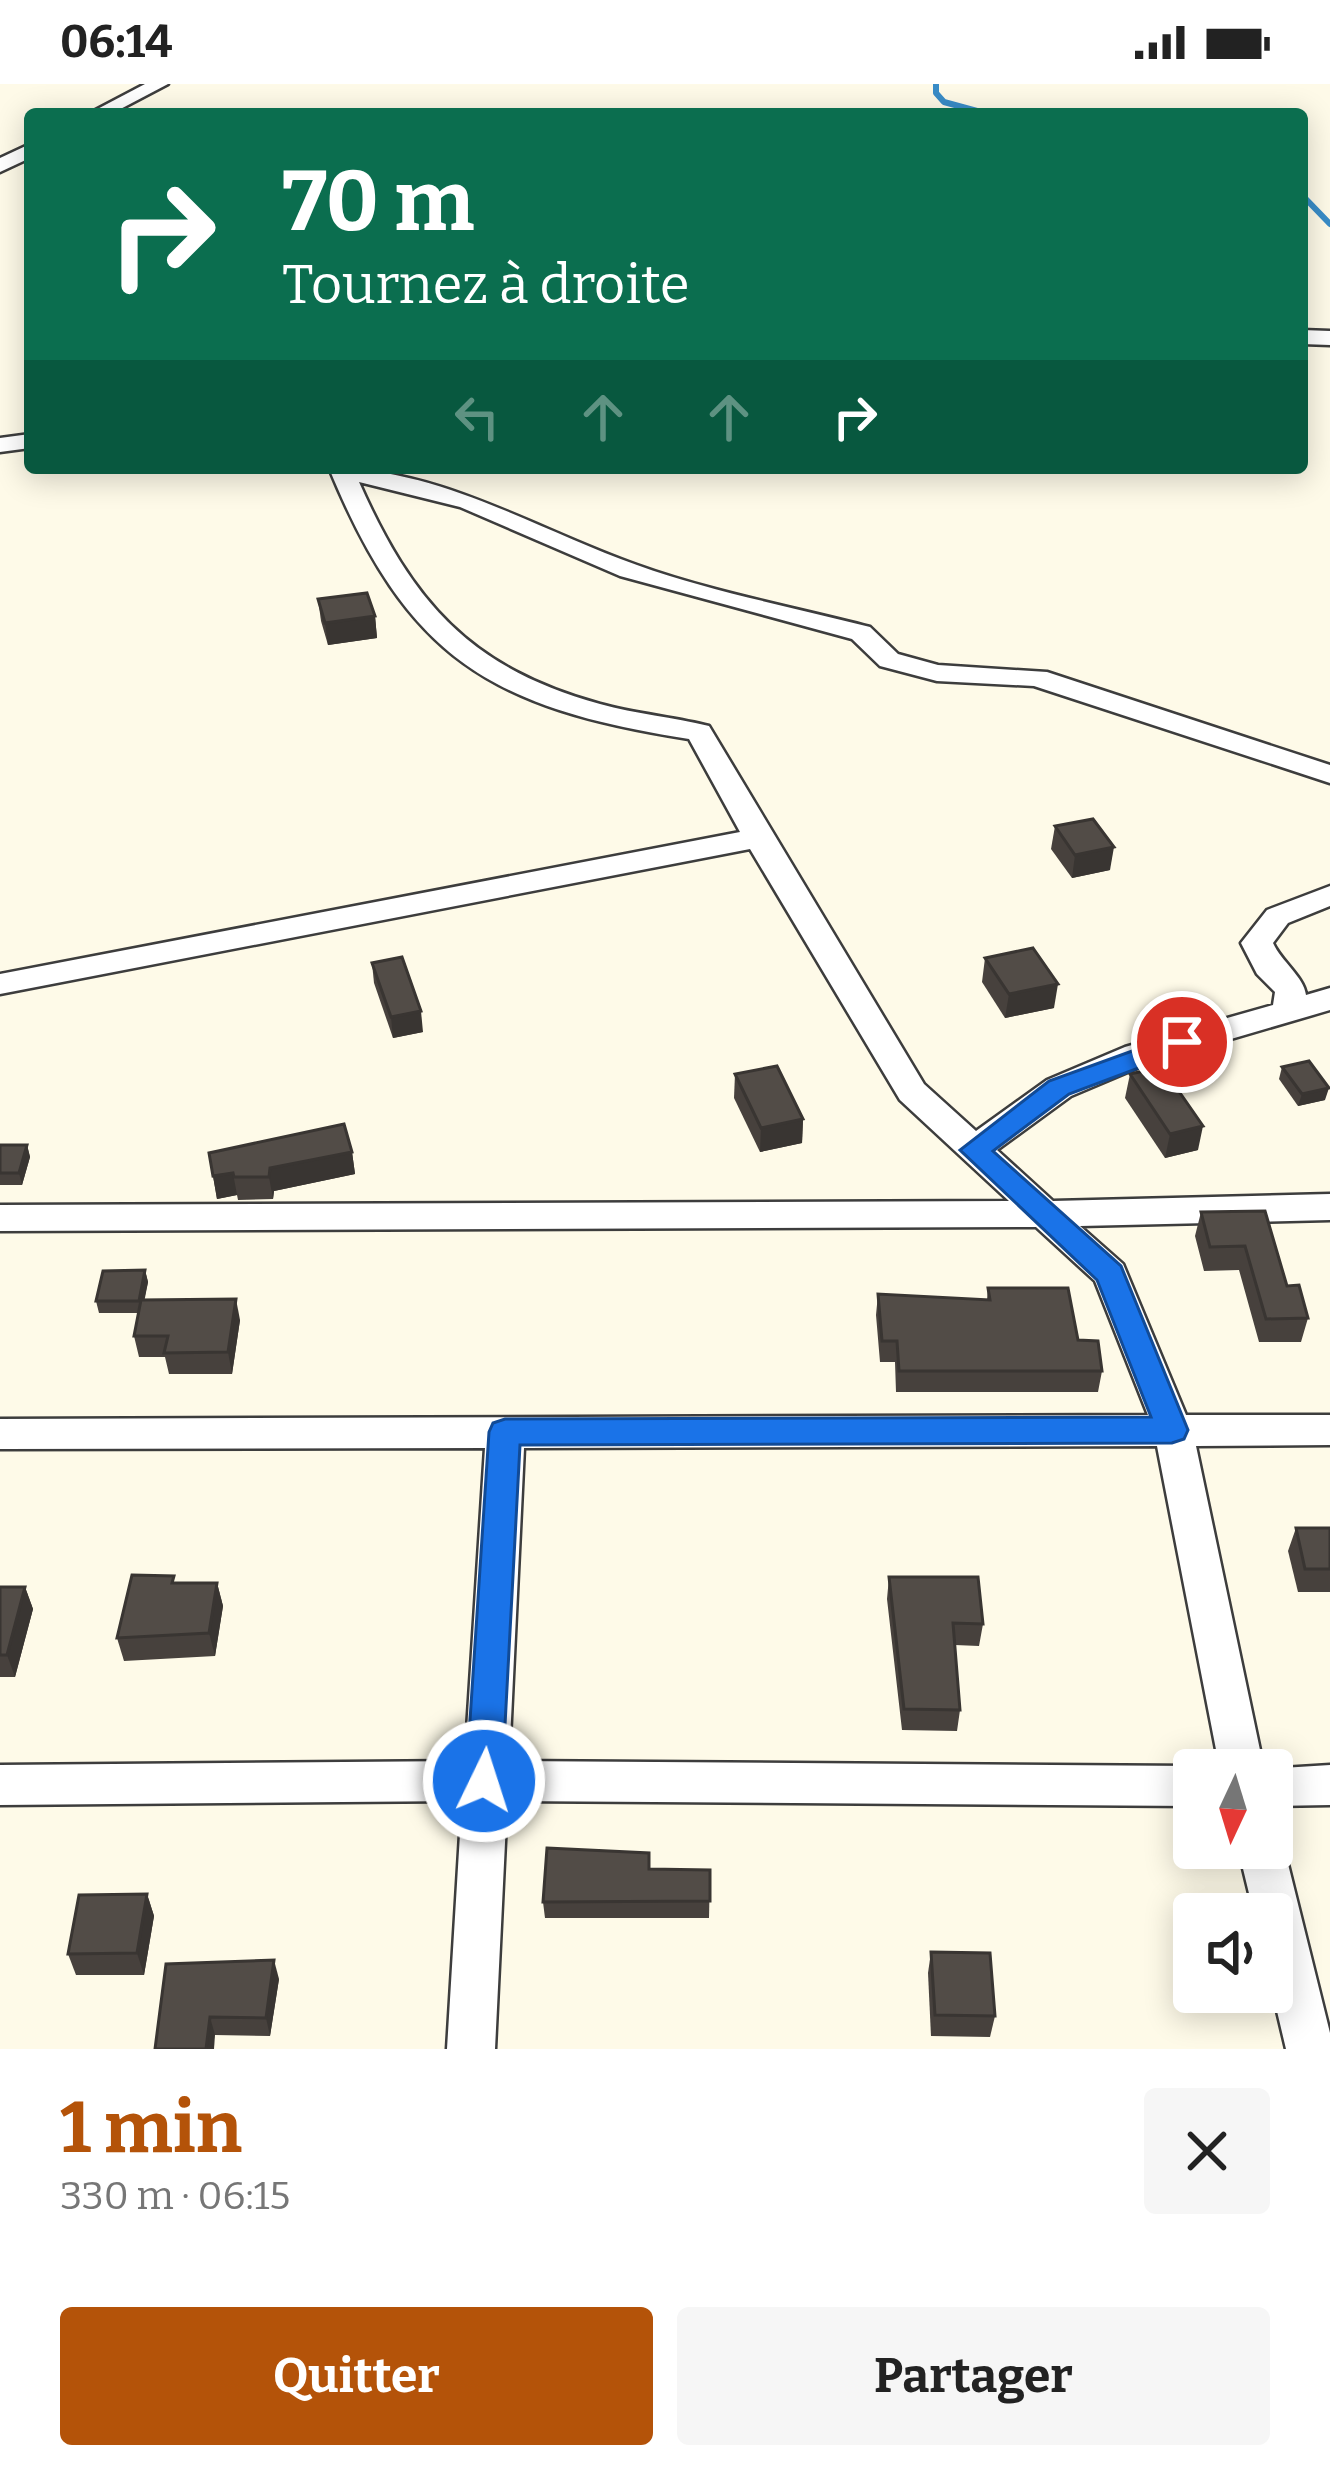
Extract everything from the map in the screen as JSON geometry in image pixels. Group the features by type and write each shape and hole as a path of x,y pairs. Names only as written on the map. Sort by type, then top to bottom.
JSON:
{"street":[{"path":"109,108 159,84"},
{"path":"343,474 383,554 430,625 504,680 626,723 699,731 912,1092 1110,1274 1172,1430 1238,1749"},
{"path":"360,474 469,502 629,572 861,633 889,660 937,673 1037,678 1330,774"},
{"path":"0,984 758,838"},
{"path":"1288,1011 1291,989 1268,967 1257,943 1263,926 1286,909 1330,896"},
{"path":"974,1150 1059,1088 1137,1055 1330,999"},
{"path":"0,1218 1043,1214 1330,1207"},
{"path":"0,1434 1330,1430"},
{"path":"471,2049 505,1432"},
{"path":"0,1785 484,1781 1173,1786"},
{"path":"1293,1786 1330,1785"},
{"path":"1266,1869 1310,2049"}],"building":[{"path":"367,593 375,616 325,623 318,599"},
{"path":"1093,819 1114,847 1075,855 1055,826"},
{"path":"1033,948 1058,984 1009,994 985,958"},
{"path":"402,957 421,1011 391,1017 372,963"},
{"path":"1309,1061 1329,1088 1302,1094 1282,1067"},
{"path":"777,1066 803,1119 761,1128 735,1074"},
{"path":"1162,1067 1203,1126 1170,1134 1130,1074"},
{"path":"344,1124 352,1152 270,1168 269,1177 213,1176 209,1153"},
{"path":"0,1145 27,1145 19,1173 0,1173"},
{"path":"1265,1211 1287,1286 1299,1285 1308,1318 1266,1319 1245,1246 1210,1247 1201,1212"},
{"path":"145,1270 139,1301 96,1301 103,1271"},
{"path":"988,1288 1068,1288 1078,1340 1098,1341 1102,1371 899,1371 897,1341 882,1341 878,1294 990,1300"},
{"path":"236,1299 228,1352 164,1353 168,1336 134,1336 141,1300"},
{"path":"1296,1528 1330,1528 1330,1569 1305,1569"},
{"path":"132,1575 174,1576 172,1583 217,1583 209,1633 117,1638"},
{"path":"889,1577 978,1577 983,1624 953,1623 960,1710 904,1709"},
{"path":"0,1587 25,1587 7,1655 0,1655"},
{"path":"547,1848 649,1853 649,1869 710,1870 710,1901 543,1902"},
{"path":"147,1894 137,1953 68,1954 79,1895"},
{"path":"931,1952 990,1953 995,2016 935,2015"},
{"path":"274,1960 266,2018 210,2017 206,2049 155,2049 166,1964"}],"waterway":[{"path":"936,84 936,93 944,102 966,108"},
{"path":"1308,201 1330,224"}],"route":[{"path":"484,1781 505,1432 1172,1430 1110,1274 974,1150 1059,1088 1182,1042"}]}
